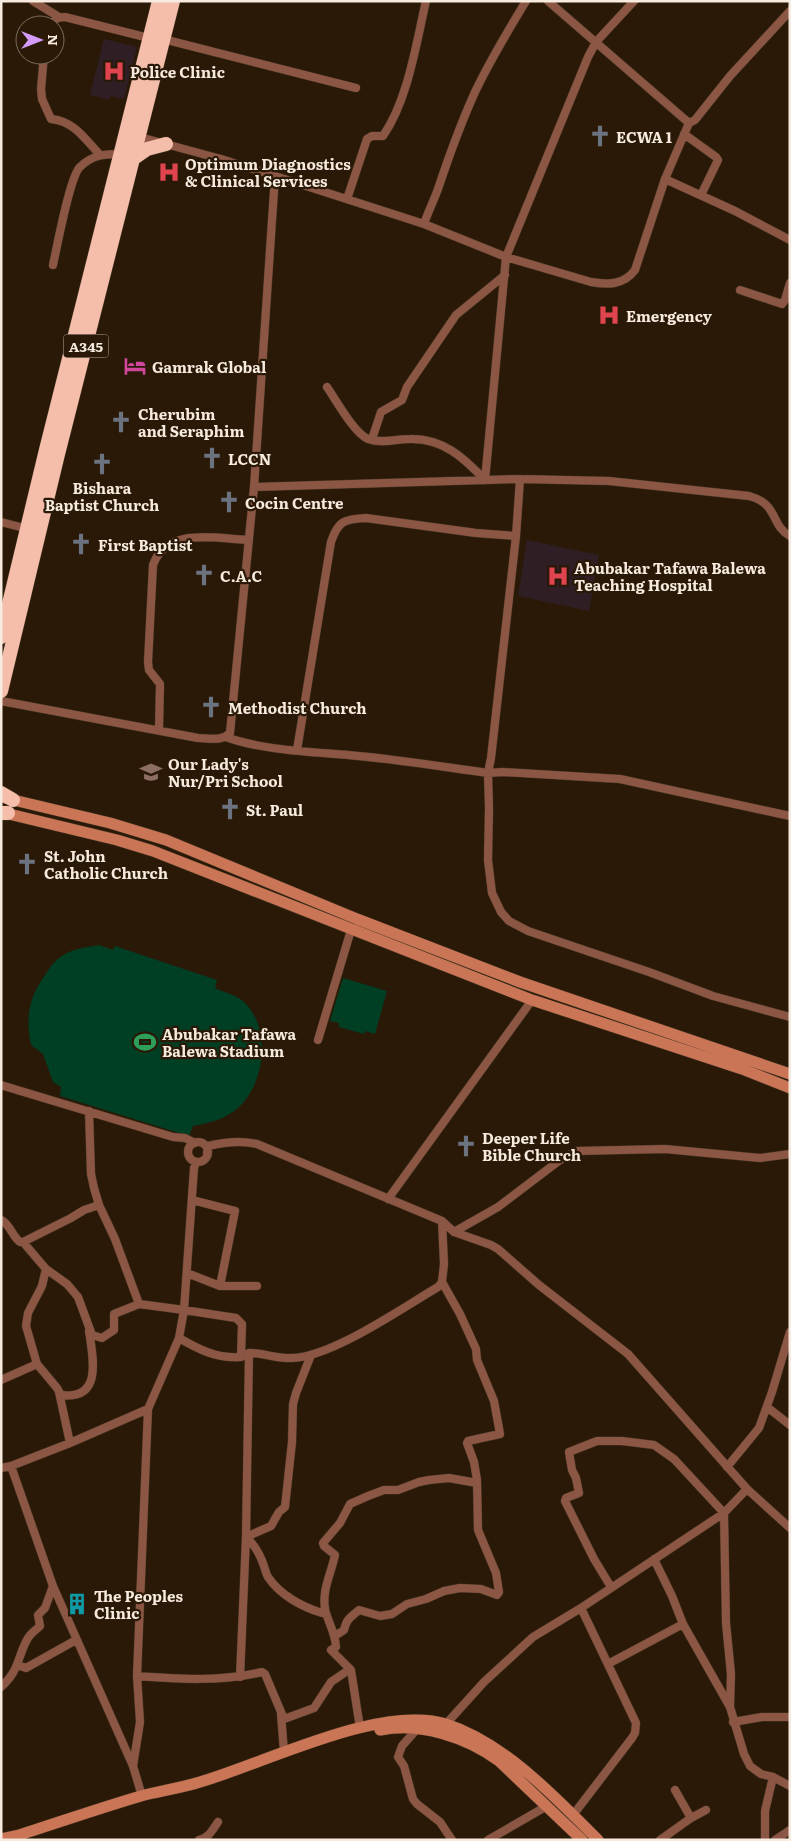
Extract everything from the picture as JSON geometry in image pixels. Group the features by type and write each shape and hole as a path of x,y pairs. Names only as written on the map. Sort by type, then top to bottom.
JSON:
{"highway":[{"name":"A345","path":"96,280 120,154 132,135 156,38 159,1"},
{"name":"A345","path":"156,38 172,1"},
{"name":"A345","path":"1,691 33,530 52,452 96,280 134,158 132,135"},
{"path":"134,158 147,149 166,144"},
{"name":"A345","path":"1,637 33,530"}],"street":[{"path":"33,1 56,15"},
{"path":"346,199 367,139 372,136 383,136 401,104 426,1"},
{"path":"424,224 443,170 475,92 526,1"},
{"path":"548,1 689,123"},
{"path":"485,480 506,257 588,57 596,42 634,1"},
{"path":"132,135 275,176 424,224 506,257 591,282 604,284 621,282 635,270 665,179 689,123 694,120 730,76 790,11"},
{"path":"65,17 356,88"},
{"path":"43,65 41,89 44,108 51,119 62,120 72,126 100,154"},
{"path":"684,134 718,160 702,195"},
{"path":"53,265 74,177 78,168 100,154 120,154"},
{"path":"1,701 198,738 219,739 226,737 230,733 233,718 254,487 275,176"},
{"path":"665,179 735,211 790,240"},
{"path":"372,439 381,412 402,400 407,387 456,315 504,276"},
{"path":"740,290 782,304 790,283"},
{"path":"327,387 354,426 367,438 425,439 457,452 485,480"},
{"path":"254,487 520,479 623,482 758,498 766,503 783,531 790,536"},
{"path":"520,479 516,536 488,773 488,860 492,894 501,912 509,922 528,932 649,972 713,996 790,1017"},
{"path":"297,750 331,542 341,522 355,518 366,518 467,532 516,536"},
{"path":"1,522 33,530"},
{"path":"159,730 160,684 149,670 148,662 153,565 156,556 170,544 189,537 249,540"},
{"path":"226,737 236,741 297,750 394,760 488,773 503,772 620,779 790,816"},
{"path":"5,796 110,823 166,840 358,919 539,989 790,1074"},
{"path":"3,813 117,840 153,851 532,1000 742,1069 790,1088"},
{"path":"318,1040 351,930"},
{"path":"388,1199 539,989"},
{"path":"1,1085 173,1137 185,1138 195,1143 200,1143 203,1155"},
{"path":"89,1111 91,1174 98,1205 115,1239 139,1304"},
{"path":"173,1137 183,1145 190,1158 203,1155"},
{"path":"133,1766 140,1722 137,1676 148,1408 179,1338 184,1310 194,1168 203,1155 208,1142 237,1141 257,1144 442,1221 454,1232 498,1249 628,1354 746,1489 790,1528"},
{"path":"188,1152 190,1146 195,1143"},
{"path":"454,1232 498,1207 560,1160 576,1151 665,1149 760,1158 790,1154"},
{"path":"192,1200 235,1211 220,1286"},
{"path":"23,1242 84,1210 98,1205"},
{"path":"1,1220 5,1222 15,1238 23,1242 46,1269 67,1284 78,1297 92,1335 102,1338 114,1330 114,1314 139,1304 240,1320 245,1355 246,1537 240,1677"},
{"path":"179,1338 207,1353 292,1358 321,1352 369,1328 438,1287 442,1282 444,1264 442,1221"},
{"path":"46,1269 42,1286 31,1305 26,1320 27,1332 37,1364 58,1388 61,1395 69,1396 83,1393 90,1385 94,1358 88,1324"},
{"path":"187,1272 220,1286 257,1286"},
{"path":"336,1636 344,1630 346,1622 352,1614 359,1610 380,1616 392,1614 407,1604 426,1599 444,1591 460,1588 481,1590 497,1595 499,1592 496,1572 478,1530 477,1483 474,1462 467,1442 500,1434 494,1401 477,1360 476,1349 460,1314 442,1282"},
{"path":"727,1467 759,1428 790,1332"},
{"path":"246,1537 272,1526 279,1512 285,1507 292,1442 293,1404 311,1355"},
{"path":"1,1380 37,1364"},
{"path":"58,1388 70,1443"},
{"path":"767,1407 790,1425"},
{"path":"1,1468 11,1466 70,1443 148,1408"},
{"path":"611,1587 594,1559 565,1501 566,1498 579,1493 569,1452 597,1441 622,1441 654,1445 674,1459 724,1514 726,1623 731,1674 730,1708 733,1722 750,1766 761,1774 773,1777 790,1786"},
{"path":"11,1466 54,1586 76,1640 133,1766 142,1796"},
{"path":"360,1728 350,1669 331,1650 336,1647 336,1636 325,1608 325,1587 335,1556 324,1546 324,1543 340,1522 350,1504 384,1490 398,1490 419,1482 449,1478 477,1483"},
{"path":"446,1724 484,1682 533,1637 581,1608 724,1514 746,1489"},
{"path":"246,1537 255,1546 267,1576 277,1587 307,1609 322,1613 325,1608"},
{"path":"654,1559 683,1624 730,1708"},
{"path":"1,1686 11,1678 18,1666 29,1636 40,1626 38,1614 46,1608 54,1586"},
{"path":"573,1815 635,1733 636,1723 581,1608"},
{"path":"608,1664 683,1624"},
{"path":"18,1666 26,1668 76,1640"},
{"path":"137,1676 180,1680 240,1677 262,1672 284,1719 314,1708 331,1682 350,1669"},
{"path":"281,1712 284,1752"},
{"path":"733,1722 762,1717 790,1717"},
{"path":"1,1839 142,1796 200,1782 284,1752 360,1728 395,1720 446,1724 500,1751 530,1775 598,1840"},
{"path":"12,1840 146,1803 272,1761 285,1759 358,1733 386,1728 417,1729 444,1734 488,1753 548,1806 582,1840"},
{"path":"417,1729 402,1746 398,1758 404,1766 413,1799 440,1822 452,1840"},
{"path":"765,1840 764,1811 773,1777"},
{"path":"676,1790 691,1818"},
{"path":"488,1840 548,1806"},
{"path":"660,1840 706,1810"},
{"path":"202,1839 212,1832 218,1822"},
{"path":"775,1840 790,1830"}],"shaded area":[{"name":"Police Clinic","path":"104,39 137,47 124,99 111,96 110,100 90,95"},
{"name":"Abubakar Tafawa Balewa Teaching Hospital","path":"527,540 599,555 589,611 518,596"}],"green space":[{"name":"Abubakar Tafawa Balewa Stadium","path":"99,945 113,950 115,946 217,980 215,988 243,1001 252,1012 258,1025 262,1055 255,1084 248,1097 239,1107 229,1115 218,1120 193,1126 189,1136 60,1096 61,1087 53,1082 43,1054 31,1045 28,1025 32,998 51,966 62,956 72,951"},
{"path":"343,978 387,991 375,1034 365,1031 364,1034 339,1027 339,1023 330,1021"}],"place":[{"name":"Police Clinic","path":"114,71"},
{"name":"ECWA 1","path":"600,136"},
{"name":"Optimum Diagnostics & Clinical Services","path":"169,172"},
{"name":"Emergency","path":"609,315"},
{"name":"Gamrak Global","path":"135,366"},
{"name":"Cherubim and Seraphim","path":"121,422"},
{"name":"LCCN","path":"212,458"},
{"name":"Bishara Baptist Church","path":"102,464"},
{"name":"Cocin Centre","path":"229,502"},
{"name":"First Baptist","path":"81,544"},
{"name":"C.A.C","path":"204,575"},
{"name":"Abubakar Tafawa Balewa Teaching Hospital","path":"558,576"},
{"name":"Methodist Church","path":"211,707"},
{"name":"Our Lady's Nur/Pri School","path":"151,772"},
{"name":"St. Paul","path":"230,809"},
{"name":"St. John Catholic Church","path":"27,864"},
{"name":"Abubakar Tafawa Balewa Stadium","path":"145,1042"},
{"name":"Deeper Life Bible Church","path":"466,1146"},
{"name":"The Peoples Clinic","path":"77,1604"}]}
